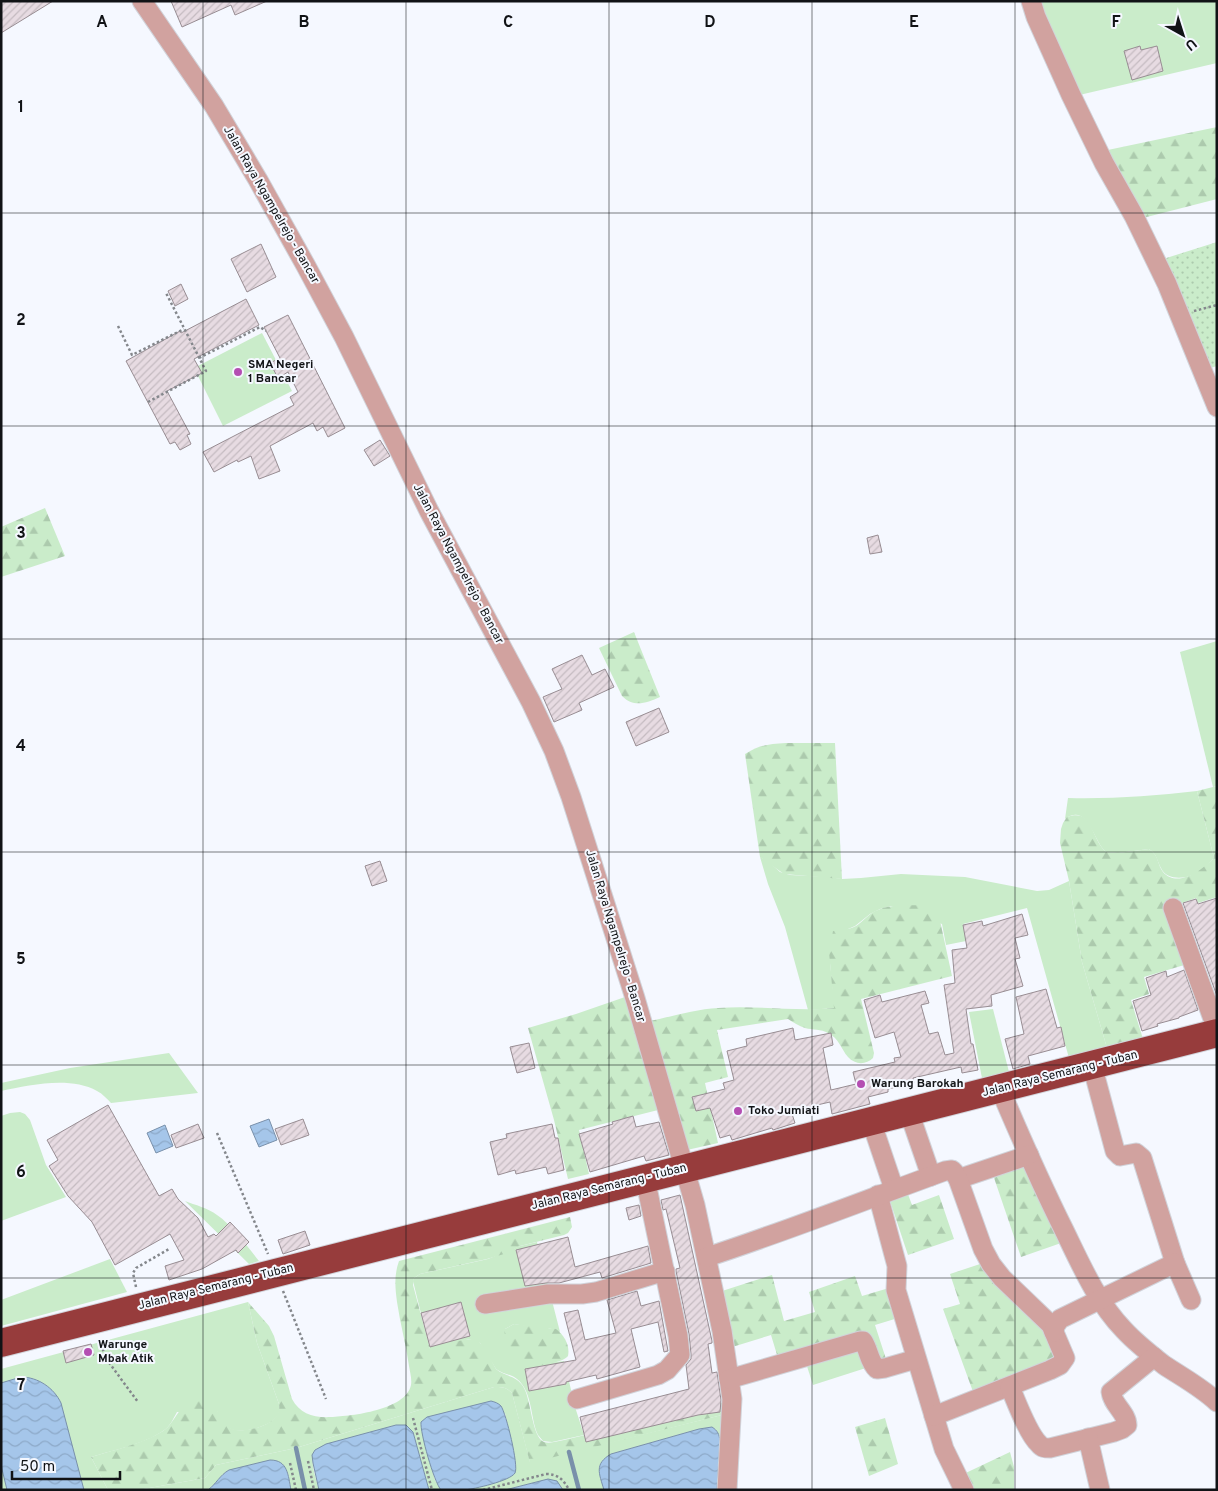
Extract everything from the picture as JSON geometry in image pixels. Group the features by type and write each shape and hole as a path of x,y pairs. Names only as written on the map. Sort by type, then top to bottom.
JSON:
{"highway":[{"name":"Jalan Raya Semarang - Tuban","path":"1,1342 871,1122 1217,1032"}],"street":[{"name":"Jalan Raya Ngampelrejo - Bancar","path":"142,1 214,106 306,266 344,337 429,511 539,718 554,751 571,797 635,998 695,1205 722,1331 729,1379 732,1414 727,1490"},
{"path":"1031,1 1036,17 1071,95 1104,163 1134,216 1166,284 1217,406"},
{"path":"1173,908 1217,1032"},
{"path":"1092,1065 1115,1151 1120,1156 1136,1153 1142,1158 1176,1263 1192,1300"},
{"path":"1000,1089 1074,1252 1100,1299 1123,1329 1154,1357 1217,1402"},
{"path":"909,1112 931,1176"},
{"path":"871,1122 886,1192 897,1266 896,1290 944,1449 964,1490"},
{"path":"958,1180 1029,1156"},
{"path":"707,1257 803,1225 836,1210 952,1170 958,1180 983,1249 991,1264 1002,1278 1047,1321 1064,1354 1064,1362 1056,1368 934,1416"},
{"path":"577,1399 658,1375 667,1370 680,1356 681,1348 645,1178"},
{"path":"1054,1332 1055,1326 1060,1319 1176,1263"},
{"path":"485,1304 548,1294 596,1292 665,1271"},
{"path":"729,1379 860,1341 865,1343 873,1364 878,1369 916,1359"},
{"path":"1010,1387 1035,1438 1042,1447 1050,1448 1114,1432 1127,1426 1127,1420 1112,1397 1111,1392 1154,1357"},
{"path":"1088,1438 1100,1490"}],"path":[{"path":"148,402 206,372 166,293"},
{"path":"1180,315 1217,305"},
{"path":"118,326 132,355 184,329"},
{"path":"199,358 260,327 266,331"},
{"path":"216,1133 276,1272 326,1399"},
{"path":"141,1307 134,1270 169,1249"},
{"path":"88,1320 110,1364 138,1402"},
{"path":"413,1418 432,1490"},
{"path":"308,1461 314,1490"},
{"path":"290,1463 296,1490"},
{"path":"483,1490 546,1474 560,1477 566,1483 569,1490"}],"green space":[{"path":"1036,1 1217,1 1217,63 1075,96"},
{"path":"1217,127 1217,199 1139,219 1103,151"},
{"path":"1217,242 1217,366 1207,369 1160,260"},
{"path":"262,333 292,391 223,426 194,368"},
{"path":"45,508 65,556 1,577 1,527"},
{"path":"634,632 660,697 640,703 631,702 622,696 599,648"},
{"path":"1217,641 1217,786 1213,787 1180,652"},
{"path":"786,743 835,743 842,879 784,874 760,857 745,754 764,746"},
{"path":"1217,786 1217,897 1198,903 1196,898 1171,907 1191,963 1144,977 1149,994 1131,1000 1143,1039 1107,1048 1082,962 1069,881 1060,843 1063,823 1067,817 1076,815 1082,817 1087,820 1106,852 1118,853 1149,849 1155,854 1163,872 1169,877 1183,878 1197,872 1214,858 1197,791"},
{"path":"1197,791 1214,858 1199,872 1180,878 1171,877 1163,872 1155,855 1149,849 1118,853 1106,852 1101,847 1085,819 1079,815 1073,815 1065,819 1068,798 1132,797"},
{"path":"760,857 780,872 790,875 842,879 901,874 965,877 1037,891 1049,890 1069,881 1082,962 1107,1048 1069,1058 1027,908 963,924 966,941 946,945 942,924 891,906 880,909 848,929 830,963 835,1008 808,1010 785,927 768,884"},
{"path":"921,905 932,908 939,916 952,976 861,999 874,1053 873,1058 864,1063 857,1063 851,1060 832,1035 823,1031 805,1028 788,1019 717,1030 728,1077 705,1083 718,1143 687,1150 649,1021 692,1011 718,1008 834,1008 829,952 833,931 853,927 875,911 883,908"},
{"path":"625,997 662,1109 579,1130 589,1174 568,1179 554,1120 528,1028"},
{"path":"993,1009 1009,1072 982,1078 969,1012"},
{"path":"169,1053 198,1093 111,1103 97,1091 75,1084 50,1083 1,1091 1,1083 70,1068"},
{"path":"20,1112 25,1114 30,1120 46,1165 66,1197 1,1221 1,1116"},
{"path":"1027,1161 1064,1242 1021,1257 992,1172"},
{"path":"906,1189 912,1205 939,1195 954,1239 908,1255 888,1195"},
{"path":"185,1201 210,1210 223,1219 259,1261 249,1264"},
{"path":"570,1217 572,1227 564,1235 520,1246 504,1254 487,1259 420,1274 414,1278 413,1285 430,1349 467,1339 479,1342 488,1353 496,1369 514,1378 524,1388 534,1426 540,1439 546,1443 725,1402 726,1414 530,1463 512,1393 504,1388 494,1387 296,1448 216,1465 205,1478 138,1490 108,1490 91,1457 155,1436 168,1427 189,1402 202,1400 209,1402 214,1406 224,1423 235,1430 258,1428 270,1422 276,1416 279,1404 257,1343 248,1302 269,1326 274,1336 292,1399 303,1412 313,1416 325,1417 352,1415 377,1410 399,1400 407,1394 411,1385 411,1375 396,1291 399,1261"},
{"path":"537,1242 560,1332 549,1328 514,1324 505,1329 534,1365 564,1361 584,1435 552,1442 543,1441 538,1435 529,1398 522,1384 515,1377 496,1369 480,1343 469,1339 430,1350 413,1281 420,1274 488,1259 520,1246"},
{"path":"110,1259 127,1292 1,1326 1,1300"},
{"path":"989,1261 1064,1354 976,1400 943,1309 960,1304 950,1274"},
{"path":"772,1275 784,1321 815,1312 809,1292 855,1276 862,1296 889,1288 898,1318 875,1325 887,1362 869,1367 861,1343 781,1368 771,1335 729,1348 719,1292"},
{"path":"248,1302 257,1343 279,1404 279,1414 270,1423 250,1430 236,1430 226,1426 217,1411 177,1412 168,1427 155,1436 91,1457 108,1490 1,1490 1,1369"},
{"path":"514,1324 556,1329 566,1341 568,1356 561,1361 542,1365 526,1365 522,1363 510,1350 505,1339 505,1329"},
{"path":"861,1342 869,1367 813,1385 805,1360"},
{"path":"494,1387 504,1388 512,1393 530,1462 726,1414 722,1490 717,1490 720,1439 717,1431 712,1427 611,1454 602,1461 599,1469 604,1490 563,1490 548,1479 505,1490 466,1490 500,1481 516,1467 505,1413 421,1426 435,1480 441,1490 429,1490 413,1432 406,1425 396,1425 315,1450 313,1465 319,1490 291,1490 288,1473 229,1470 208,1490 138,1490 205,1478 216,1465 296,1448"},
{"path":"885,1418 898,1464 869,1476 855,1427"},
{"path":"1010,1452 1014,1467 1014,1490 958,1490 953,1479"}],"water":[{"path":"269,1119 277,1140 259,1147 250,1126"},
{"path":"165,1125 173,1146 156,1153 147,1133"},
{"path":"21,1377 45,1384 61,1403 84,1490 7,1490 1,1465 1,1383"},
{"path":"491,1401 501,1406 506,1418 514,1451 515,1473 499,1482 483,1486 464,1490 441,1490 428,1457 421,1422 427,1417"},
{"path":"396,1425 406,1425 413,1432 429,1490 319,1490 312,1455 315,1450 326,1444"},
{"path":"712,1427 718,1433 720,1441 717,1490 604,1490 599,1469 602,1461 611,1454"},
{"path":"270,1460 284,1466 288,1474 291,1490 208,1490 229,1470"},
{"path":"548,1479 557,1481 563,1490 505,1490"}],"building":[{"path":"1,1 53,1 1,33"},
{"path":"171,1 267,1 235,15 231,5 182,27"},
{"path":"1140,46 1141,50 1157,46 1163,71 1132,80 1124,51"},
{"path":"261,244 276,277 247,292 231,259"},
{"path":"181,284 188,299 175,306 168,291"},
{"path":"246,299 259,325 194,359 202,373 167,391 190,434 187,435 191,444 180,450 175,442 170,444 126,361 180,331 181,333"},
{"path":"288,315 345,428 328,437 323,427 317,431 313,423 270,446 280,471 259,479 251,456 238,462 237,460 214,472 203,452 294,405 290,397 298,392 288,372 278,378 270,363 280,358 264,327"},
{"path":"380,440 390,456 374,466 364,450"},
{"path":"878,535 882,552 870,554 867,538"},
{"path":"582,655 592,675 605,669 614,687 579,703 582,710 554,722 543,697 562,689 552,669"},
{"path":"659,708 669,732 636,746 626,722"},
{"path":"380,861 387,881 372,886 365,866"},
{"path":"1217,898 1217,996 1183,903 1196,899 1198,904"},
{"path":"1022,914 1028,935 1015,938 1020,958 1015,959 1023,986 991,995 992,1006 966,1009 971,1044 973,1044 978,1070 962,1073 961,1067 913,1078 914,1083 888,1089 888,1092 868,1097 870,1104 832,1114 830,1102 791,1111 795,1123 732,1140 730,1135 720,1138 710,1108 696,1111 692,1097 725,1089 723,1083 734,1080 727,1051 747,1046 746,1039 793,1028 795,1040 831,1033 833,1045 823,1048 831,1090 856,1084 853,1072 895,1062 894,1058 901,1057 894,1032 875,1038 864,1000 880,995 882,1002 925,991 929,1003 921,1005 929,1034 938,1032 945,1055 954,1053 944,985 955,983 952,950 967,948 963,925 982,921 983,926"},
{"path":"1184,970 1198,1010 1142,1031 1133,1001 1151,995 1146,978 1166,971 1167,977"},
{"path":"1046,989 1057,1028 1061,1027 1065,1046 1028,1056 1030,1064 1013,1069 1005,1039 1024,1034 1016,997"},
{"path":"529,1043 535,1068 517,1073 510,1047"},
{"path":"108,1105 159,1196 172,1189 178,1199 198,1218 208,1237 214,1234 216,1236 230,1222 249,1242 238,1253 236,1250 202,1269 169,1280 165,1266 184,1260 170,1234 115,1265 92,1222 68,1196 49,1166 58,1160 47,1140"},
{"path":"633,1116 636,1127 659,1122 669,1155 646,1161 644,1156 590,1172 579,1134"},
{"path":"303,1119 309,1135 281,1145 275,1129"},
{"path":"198,1124 204,1138 176,1148 171,1135"},
{"path":"552,1124 555,1138 558,1138 564,1170 548,1174 546,1167 516,1174 515,1170 498,1175 490,1142 507,1138 506,1134"},
{"path":"680,1195 712,1341 712,1343 708,1344 712,1373 717,1372 721,1400 720,1412 698,1415 586,1442 580,1417 689,1389 686,1365 691,1359 691,1354 689,1334 676,1271 676,1269 680,1268 666,1209 663,1210 661,1200"},
{"path":"639,1205 641,1216 629,1220 626,1208"},
{"path":"305,1231 310,1245 283,1254 278,1240"},
{"path":"568,1237 575,1267 648,1246 651,1263 602,1278 600,1272 559,1283 525,1286 516,1250"},
{"path":"637,1291 641,1306 659,1301 668,1351 664,1352 658,1322 631,1329 640,1367 597,1379 596,1375 566,1382 566,1384 529,1391 525,1369 576,1360 564,1313 578,1310 585,1340 616,1333 607,1300"},
{"path":"461,1302 470,1336 430,1347 421,1313"},
{"path":"91,1344 94,1355 66,1363 63,1351"}],"waterway":[{"path":"296,1448 305,1490"},
{"path":"569,1452 579,1490"}],"place":[{"name":"SMA Negeri 1 Bancar","path":"238,372"},
{"name":"Warung Barokah","path":"861,1084"},
{"name":"Toko Jumiati","path":"738,1111"},
{"name":"Warunge Mbak Atik","path":"88,1352"}]}
